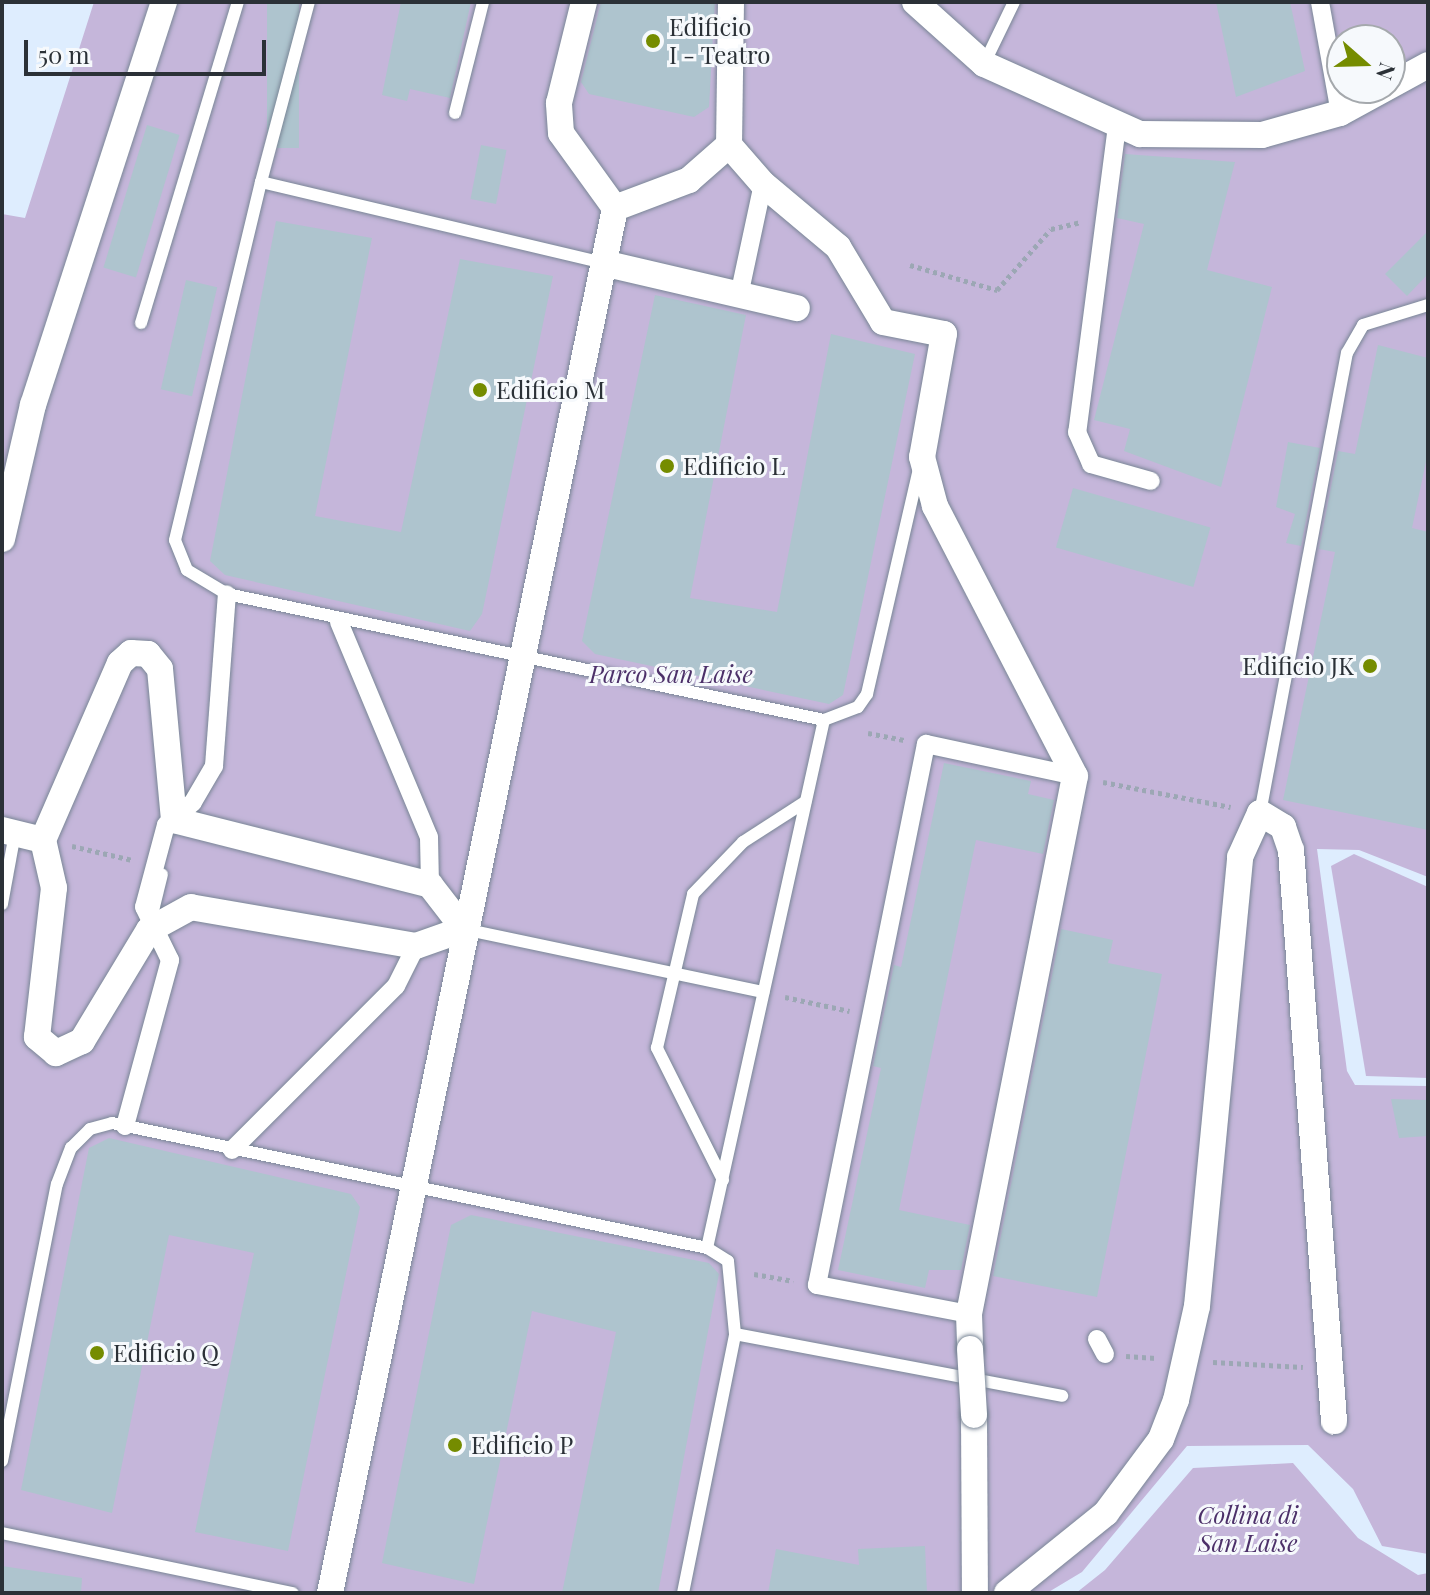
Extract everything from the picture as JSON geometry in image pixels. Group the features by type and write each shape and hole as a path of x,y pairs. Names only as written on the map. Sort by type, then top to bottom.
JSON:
{"street":[{"path":"2,539 33,405 164,2"},
{"path":"330,1593 409,1189 615,208 561,133 559,103 584,2"},
{"path":"731,2 729,145 763,184 838,247 883,322 944,334 922,457 935,506 1075,776 969,1314 974,1415 975,1593"},
{"path":"915,2 984,64 1140,134 1233,137 1340,113 1428,65"},
{"path":"1320,2 1340,113"},
{"path":"1117,126 1101,227 1077,432 1091,464 1151,481"},
{"path":"615,208 689,180 729,145"},
{"path":"740,291 763,184"},
{"path":"603,263 740,291 797,308"},
{"path":"174,818 193,802 214,766 227,594"},
{"path":"339,622 429,837 430,885 464,929"},
{"path":"125,1126 170,960 153,925 144,907 155,865 174,818 160,669 139,652 120,663 43,840 54,888 37,1037 56,1053 82,1041 153,925 191,907 416,946 464,929"},
{"path":"969,1314 817,1285 926,744 1075,776"},
{"path":"1007,1593 1106,1513 1161,1439 1176,1400 1197,1306 1240,857 1260,813 1283,827 1291,850 1334,1421"},
{"path":"174,818 430,885"},
{"path":"8,832 43,840"},
{"path":"232,1150 396,986 416,946"}],"lane":[{"path":"141,323 238,2"},
{"path":"309,2 176,523 187,570 227,594 339,622 521,656 824,720 858,707 867,694 922,457"},
{"path":"455,113 483,2"},
{"path":"984,64 1014,2"},
{"path":"261,182 603,263"},
{"path":"1260,813 1347,353 1363,325 1428,305"},
{"path":"707,1248 824,720"},
{"path":"723,1180 657,1048 693,894 743,842 805,802"},
{"path":"153,925 174,818"},
{"path":"2,904 8,832"},
{"path":"464,929 763,992"},
{"path":"2,1461 57,1184 71,1148 90,1129 125,1126 409,1189 707,1248 728,1261 735,1334 683,1593"},
{"path":"735,1334 1062,1396"},
{"path":"2,1533 293,1593"}],"path":[{"path":"910,265 997,290 1051,229 1083,222 1101,227"},
{"path":"868,733 926,744"},
{"path":"1075,776 1260,813"},
{"path":"43,840 155,865"},
{"path":"763,992 870,1016"},
{"path":"754,1274 817,1285"}],"green space":[{"name":"Parco San Laise","path":"94,2 1428,2 1428,877 1359,850 1317,849 1347,1071 1355,1085 1428,1086 1428,1554 1382,1546 1353,1489 1308,1445 1187,1446 1082,1572 1047,1593 2,1593 2,214 25,218"},
{"path":"1354,854 1428,887 1428,1078 1366,1076 1331,866"},
{"name":"Collina di San Laise","path":"1293,1463 1358,1538 1418,1575 1428,1573 1428,1593 1076,1593 1105,1570 1193,1468"}],"building":[{"path":"267,2 299,2 299,148 267,148"},
{"path":"401,2 471,2 450,98 410,89 407,101 382,95"},
{"name":"Edificio I - Teatro","path":"601,2 715,2 709,107 694,117 589,94 581,82"},
{"path":"1216,2 1290,2 1305,71 1236,97"},
{"path":"147,125 180,135 136,277 103,267"},
{"path":"481,145 507,150 496,204 471,199"},
{"path":"1125,154 1235,162 1207,270 1272,287 1221,487 1124,451 1130,429 1094,420 1144,224 1117,218"},
{"name":"Edificio M","path":"276,221 372,238 315,516 401,532 460,259 553,276 482,614 470,631 225,575 210,561"},
{"path":"1428,231 1428,274 1407,296 1385,274"},
{"path":"186,280 217,287 192,396 161,389"},
{"name":"Edificio L","path":"655,295 746,315 690,598 777,612 831,334 915,354 843,695 829,704 595,654 582,641"},
{"name":"Edificio JK","path":"1378,345 1428,358 1428,452 1412,528 1428,532 1428,830 1283,800 1335,552 1319,549 1338,451 1355,454"},
{"path":"1288,442 1320,448 1301,546 1286,543 1295,514 1276,507"},
{"path":"1073,488 1210,527 1193,587 1056,548"},
{"path":"944,763 1031,781 1028,794 1054,800 1043,854 976,840 899,1210 970,1225 961,1270 929,1270 925,1288 838,1270 881,1068 873,1066 894,965 901,967"},
{"path":"1061,929 1113,940 1108,963 1162,974 1097,1297 993,1276"},
{"path":"1391,1099 1428,1100 1428,1136 1399,1138"},
{"name":"Edificio Q","path":"109,1138 351,1194 360,1207 288,1551 195,1532 254,1253 169,1235 112,1513 21,1490 89,1148"},
{"name":"Edificio P","path":"471,1215 709,1263 719,1274 658,1593 562,1593 616,1332 532,1311 474,1584 382,1563 451,1225"},
{"path":"925,1546 927,1593 768,1593 776,1549 859,1565 858,1549"},
{"path":"2,1566 82,1578 81,1593 2,1593"}],"place":[{"name":"Edificio I - Teatro","path":"653,41"},
{"name":"Edificio M","path":"480,390"},
{"name":"Edificio L","path":"667,466"},
{"name":"Edificio JK","path":"1370,666"},
{"name":"Edificio Q","path":"97,1353"},
{"name":"Edificio P","path":"455,1445"}]}
